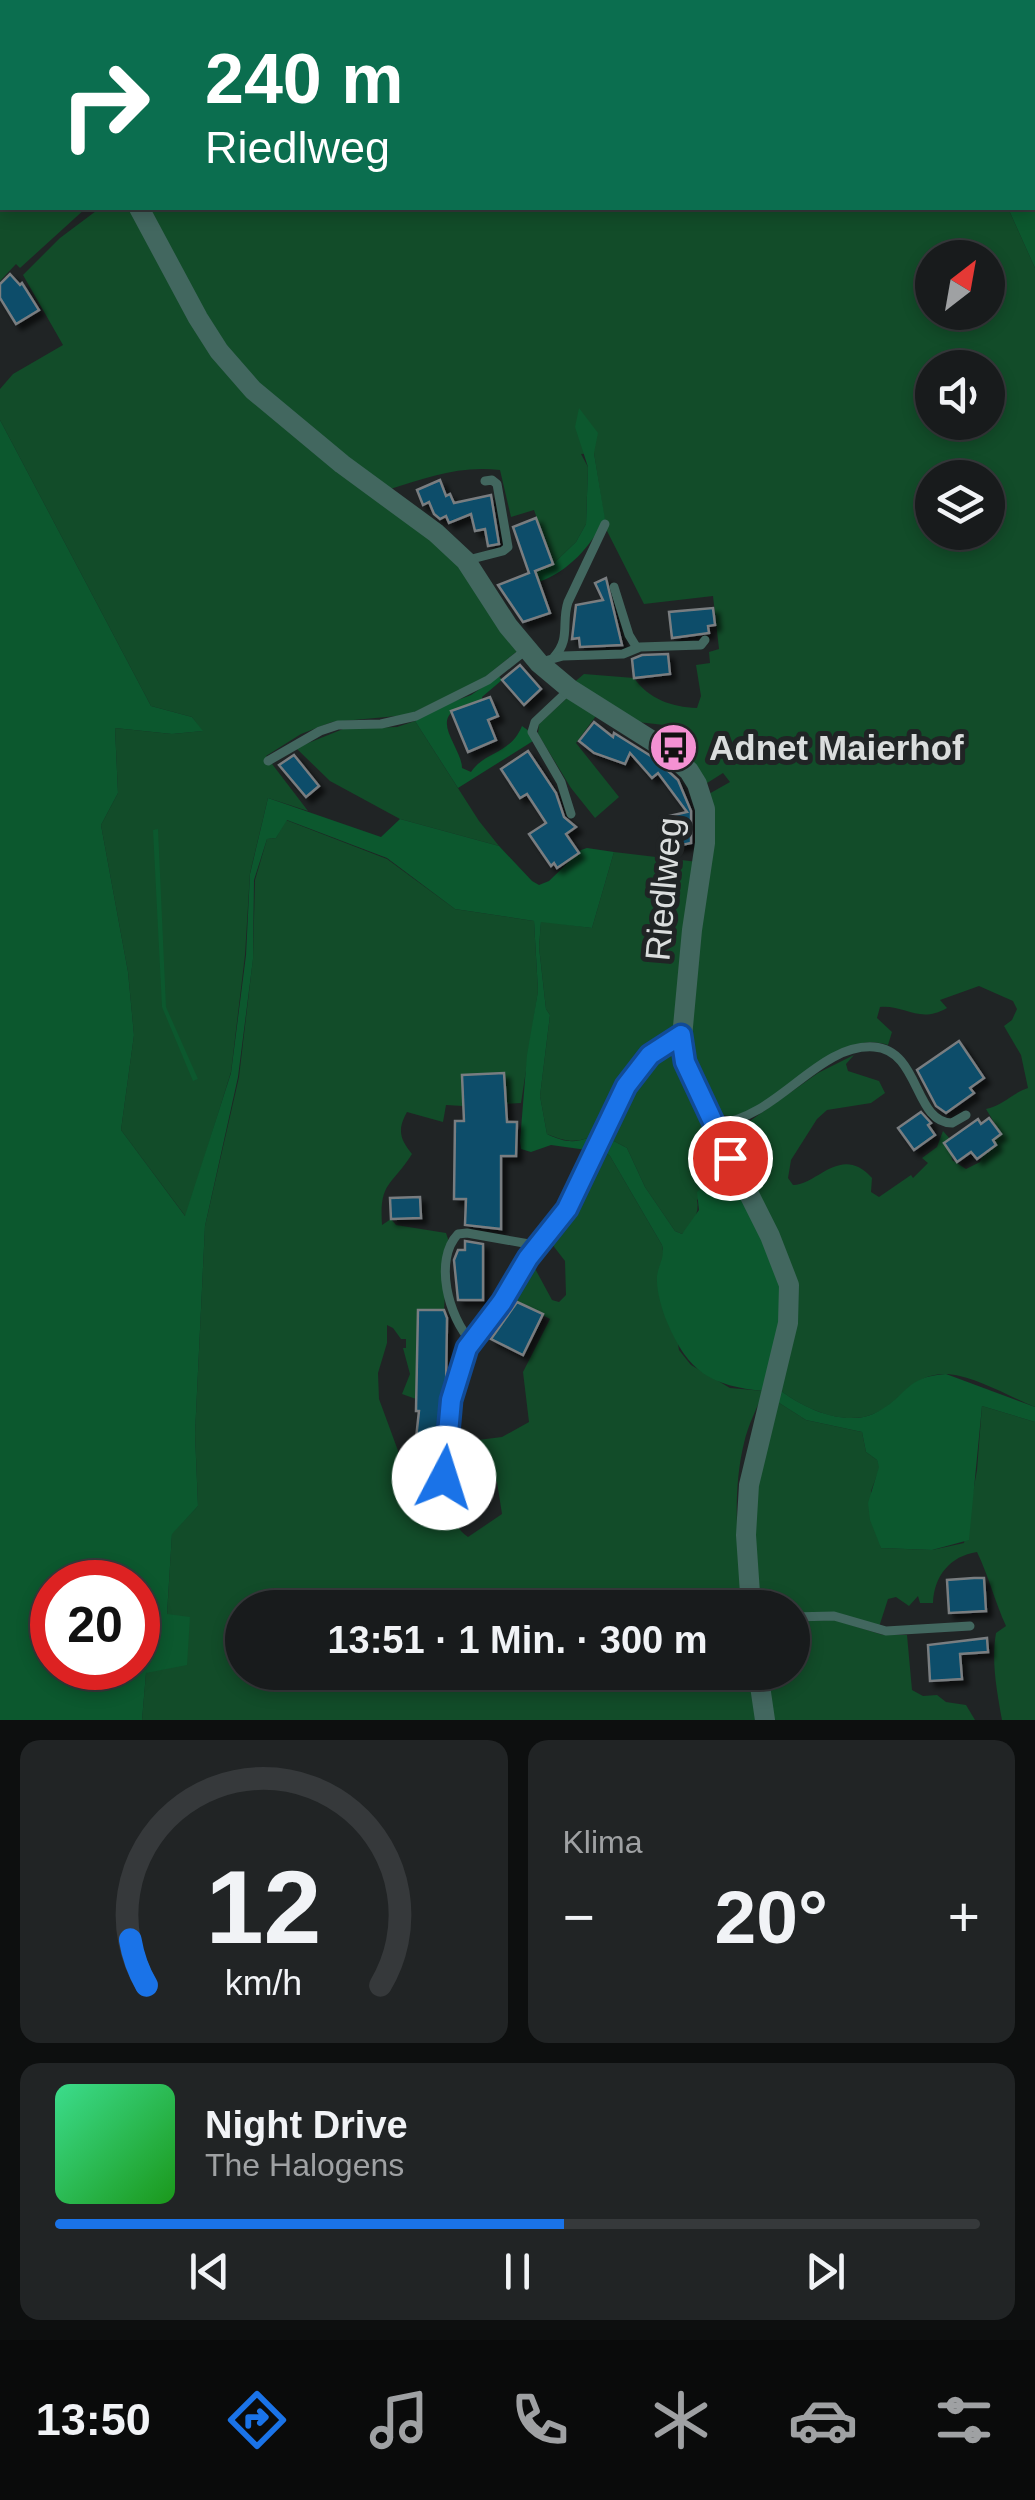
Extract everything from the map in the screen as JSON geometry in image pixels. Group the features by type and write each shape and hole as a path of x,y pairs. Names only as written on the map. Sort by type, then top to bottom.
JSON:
{"street":[{"name":"Riedlweg","path":"140,210 198,318 238,374 274,409 466,561 570,689 677,759 702,796 705,843 681,1035 685,1062 770,1236 789,1284 788,1324 749,1485 746,1535 749,1590"},
{"path":"471,1341 567,1209 626,1086 650,1055 681,1035"},
{"path":"760,1690 764,1720"}],"lane":[{"path":"466,561 504,552 508,547 497,484 484,481"},
{"path":"268,760 320,731 416,716 566,641 568,602 605,524"},
{"path":"614,587 637,648"},
{"path":"540,656 623,654 637,648 684,647 705,640"},
{"path":"570,689 535,722 532,732 566,792 572,814"},
{"path":"714,1124 745,1120 829,1060 868,1047 897,1054 910,1071 916,1090 940,1120 952,1123 966,1115"},
{"path":"444,1494 451,1400 458,1370 471,1341 457,1325 447,1299 451,1241 458,1234 467,1233 538,1244"},
{"path":"810,1617 834,1616 886,1631 970,1626"}],"green space":[{"path":"0,210 84,210 20,268 16,264 0,281"},
{"path":"97,210 131,210 207,338 454,554 520,649 480,681 408,715 332,722 301,734 266,756 308,811 268,798 250,873 231,1072 186,1217 121,1130 134,1035 128,972 101,825 118,793 115,728 172,734 202,731 192,717 151,706 0,420 0,389 13,374 63,345 23,275 60,238"},
{"path":"146,210 1009,210 1035,268 1035,1407 981,1383 948,1374 917,1382 876,1413 850,1418 809,1408 776,1387 730,1135 818,1073 854,1055 846,1064 848,1071 879,1081 885,1093 871,1103 827,1110 817,1119 791,1160 788,1178 793,1185 850,1164 872,1178 871,1192 879,1197 911,1175 913,1178 928,1163 922,1158 937,1147 943,1131 950,1139 952,1160 966,1169 980,1162 1001,1134 986,1109 1028,1088 1021,1055 1004,1026 1017,1009 1013,1001 979,986 940,1000 947,1008 928,1014 880,1007 877,1018 892,1032 888,1045 865,1043 842,1050 758,1109 737,1116 716,1113 687,1055 707,795 730,782 723,773 704,785 673,749 681,738 664,725 638,722 572,684 584,674 634,678 661,700 697,708 701,696 696,665 710,663 709,652 719,649 713,596 644,604 606,529 594,453 581,454 588,467 586,524 576,542 553,564 534,510 511,517 500,470 457,471 387,490 309,432 219,344"},
{"path":"1009,210 1035,210 1035,268"},
{"path":"579,408 598,433 594,453 605,519 578,557 539,582 535,571 553,564 576,542 586,524 588,467 575,427"},
{"path":"0,420 151,706 192,717 203,731 172,734 115,728 118,793 101,825 128,972 134,1035 121,1130 185,1216 231,1073 246,955 250,874 268,798 381,837 400,819 499,846 539,885 549,881 581,850 614,852 592,928 541,922 539,947 550,1015 540,1096 547,1134 574,1141 600,1131 587,1150 551,1145 531,1152 521,1149 520,1141 527,1055 538,991 534,921 455,909 387,858 287,820 276,838 267,839 254,880 253,959 238,1077 205,1226 195,1434 198,1506 172,1534 167,1614 190,1617 187,1665 160,1670 160,1560 30,1560 30,1690 145,1690 142,1720 0,1720"},
{"path":"499,676 502,680 482,701 459,708 447,720 462,768 471,772 511,742 522,726 533,741 458,788 415,721 471,695"},
{"path":"567,698 598,713 576,743 619,797 595,818 571,788 538,734 539,724"},
{"path":"415,721 499,846 400,819 330,781 296,748 343,729 397,727"},
{"path":"286,820 387,859 455,909 534,921 538,991 521,1103 506,1104 504,1074 462,1075 463,1106 446,1105 443,1122 407,1112 401,1134 412,1154 388,1185 383,1200 382,1225 391,1219 396,1225 446,1233 448,1239 444,1310 418,1310 416,1399 402,1394 410,1374 403,1348 406,1339 387,1325 387,1343 378,1373 379,1399 404,1467 443,1466 451,1514 468,1537 502,1514 497,1482 481,1469 475,1444 478,1440 502,1437 529,1422 523,1372 550,1319 511,1299 532,1263 552,1300 559,1302 566,1295 565,1261 548,1239 600,1148 610,1156 662,1245 679,1350 691,1365 730,1388 764,1391 740,1463 738,1546 743,1590 225,1590 225,1690 756,1690 760,1720 142,1720 145,1690 160,1690 160,1656 190,1618 167,1615 172,1533 198,1506 195,1434 205,1226 239,1077 253,958 255,880 267,839 276,838"},
{"path":"158,829 166,1007 198,1079 193,1081 162,1007 153,830"},
{"path":"614,852 698,862 676,1024 600,1131 580,1140 568,1140 547,1134 540,1096 550,1015 539,947 541,921 592,928"},
{"path":"671,1049 731,1168 697,1200 694,1219 682,1234 675,1231 645,1187 627,1148 606,1137 641,1071"},
{"path":"606,1137 627,1148 645,1187 675,1231 682,1234 699,1210 697,1192 720,1171 731,1168 786,1286 764,1391 729,1385 704,1373 675,1339 658,1294 662,1245 610,1156 600,1148"},
{"path":"946,1374 1035,1407 1035,1422 982,1406 969,1540 932,1550 881,1548 868,1503 879,1467 877,1460 866,1452 862,1432 806,1420 773,1399 776,1387 824,1414 853,1418 879,1411 922,1379"},
{"path":"773,1399 806,1420 862,1432 866,1452 880,1467 871,1491 881,1548 932,1550 964,1543 977,1470 982,1406 1035,1422 1035,1720 1002,1720 994,1655 996,1633 1006,1626 977,1552 959,1558 945,1569 936,1584 933,1603 920,1603 918,1596 909,1606 896,1597 888,1599 879,1627 838,1613 810,1614 810,1590 758,1590 752,1494"},
{"path":"835,1620 883,1635 907,1635 912,1690 966,1705 975,1720 774,1720 770,1690 810,1690 810,1621"}],"building":[{"path":"10,274 22,283 39,310 16,324 0,298 0,284"},
{"path":"440,480 446,496 450,494 454,503 491,495 499,544 488,546 485,529 475,531 471,514 449,523 446,516 440,519 434,514 429,502 423,505 417,490"},
{"path":"536,518 553,564 535,571 550,613 523,622 498,585 529,573 513,527"},
{"path":"606,578 622,645 580,647 579,638 572,639 576,605 603,600 595,583"},
{"path":"713,608 715,625 708,626 709,633 672,638 669,612"},
{"path":"668,654 670,674 634,678 632,659"},
{"path":"520,665 541,689 524,705 502,680"},
{"path":"490,697 498,716 488,720 496,740 468,752 451,711"},
{"path":"594,722 613,737 614,733 654,758 678,780 691,811 691,843 672,847 665,817 687,812 658,773 652,778 630,753 625,764 594,753 579,741"},
{"path":"528,751 556,793 564,817 576,827 566,834 579,853 557,868 554,863 551,866 529,834 546,823 527,794 520,798 501,769"},
{"path":"294,755 319,786 306,797 279,765"},
{"path":"959,1041 984,1078 970,1088 974,1093 946,1113 936,1106 917,1070"},
{"path":"504,1073 507,1122 517,1122 516,1156 501,1156 501,1229 465,1225 466,1199 454,1199 455,1121 464,1121 462,1075"},
{"path":"921,1112 935,1135 914,1150 898,1128"},
{"path":"989,1118 1001,1134 993,1140 996,1145 977,1159 971,1152 957,1162 944,1143 978,1119 981,1124"},
{"path":"420,1197 421,1218 391,1219 390,1198"},
{"path":"465,1241 483,1244 483,1300 458,1300 454,1260 458,1250 465,1250"},
{"path":"517,1302 543,1314 523,1355 491,1339"},
{"path":"418,1310 444,1310 447,1318 446,1387 438,1451 415,1448 419,1411"},
{"path":"984,1578 986,1611 949,1613 947,1580"},
{"path":"987,1638 988,1652 960,1654 962,1679 930,1681 928,1645"}],"place":[{"name":"Adnet Maierhof","path":"674,747"}],"route":[{"path":"444,1478 451,1400 467,1348 538,1244 567,1209 626,1086 650,1055 681,1035 685,1062 730,1158"}]}
